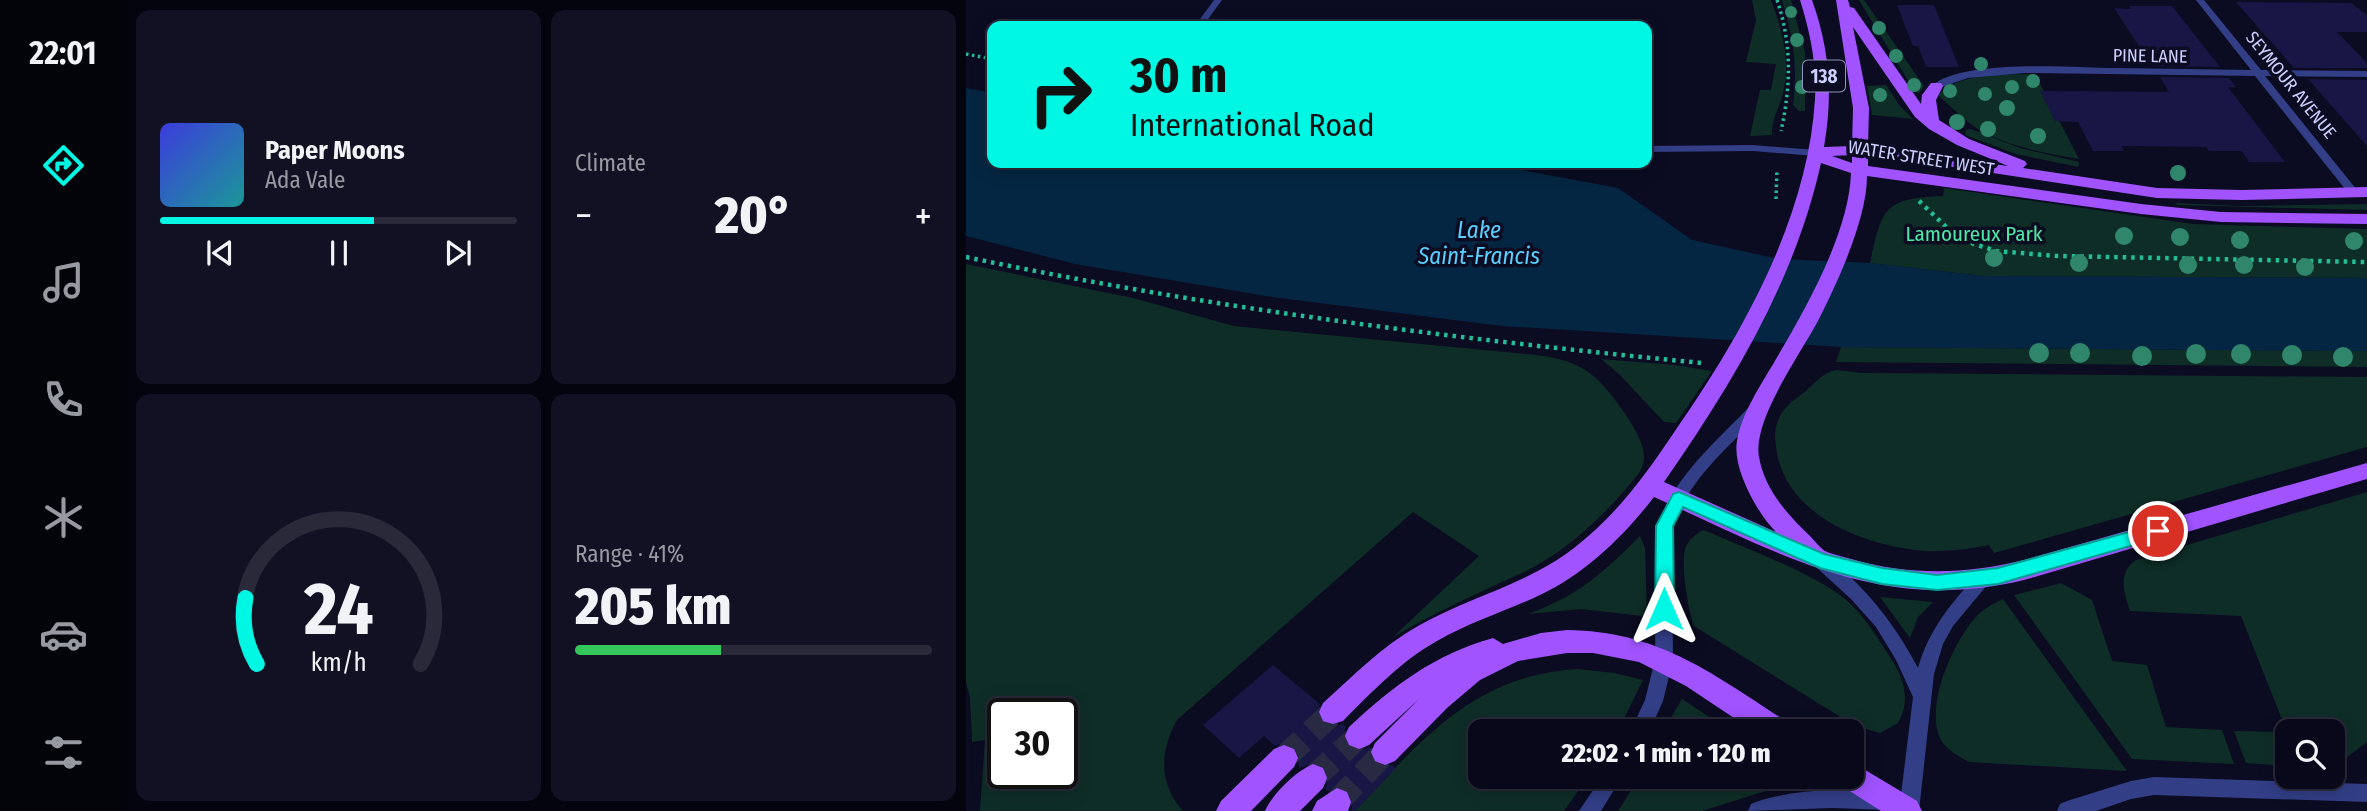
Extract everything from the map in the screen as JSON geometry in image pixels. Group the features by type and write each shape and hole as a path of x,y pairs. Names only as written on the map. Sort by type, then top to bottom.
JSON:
{"main road":[{"name":"138","path":"1722,361 1759,315 1790,245 1815,153 1823,116 1824,66 1816,27 1806,0"},
{"name":"138","path":"1761,403 1784,365 1841,250 1859,185 1861,108 1843,2"},
{"path":"1843,2 1909,102 1934,126 1963,142 2012,162 2094,185"},
{"path":"1934,126 1928,111 1928,102 1931,91 1936,86"},
{"name":"WATER STREET WEST","path":"1815,153 1859,151 1927,158 2094,185 2181,194 2360,192"},
{"name":"WATER STREET WEST","path":"1815,153 1832,163 1859,170 2208,216 2367,219"},
{"path":"1333,712 1414,642 1536,585 1588,551 1612,531 1651,486 1722,361"},
{"path":"1761,403 1748,441 1748,457 1753,478 1779,520 1820,561"},
{"path":"1651,486 1820,561 1882,576 1937,583 1985,578 2367,471"},
{"path":"1359,736 1429,674 1491,650 1587,642 1616,645 1664,660 1758,719"},
{"path":"1385,752 1471,671 1528,647"},
{"path":"1231,811 1284,758"},
{"path":"1280,811 1313,778"},
{"path":"1864,784 1907,811"}],"street":[{"path":"1203,21 1218,0"},
{"name":"SEYMOUR AVENUE","path":"2200,0 2360,192"},
{"name":"PINE LANE","path":"1936,86 1981,72 2025,70 2367,74"},
{"path":"1652,149 1775,149 1815,153"},
{"path":"1645,719 1654,701 1664,660 1665,526 1679,498 1710,455 1761,403"},
{"path":"1820,561 1861,595 1882,620 1900,648 1923,697"},
{"path":"1758,811 1797,800 1838,797 1875,801 1907,811 1925,674 1937,636 1947,618 1985,578"},
{"path":"2067,811 2131,790 2154,786 2367,793"},
{"path":"1589,811 1605,789"}],"path":[{"path":"1776,201 1779,174 1770,162 1789,96 1791,69 1787,33 1777,0"},
{"path":"966,54 987,58"},
{"path":"1911,194 1959,239 1996,251 2057,256 2367,262"},
{"path":"966,257 1134,291 1363,327 1562,350 1704,363 1722,361"}],"green space":[{"path":"1752,0 1771,0 1779,22 1786,57 1782,98 1772,135 1750,136 1760,90 1771,90 1776,64 1746,62 1756,20"},
{"path":"1782,0 1791,0 1805,52 1805,111 1799,111 1793,105 1794,52"},
{"path":"1859,0 1864,0 1924,86 1919,93 1915,92"},
{"path":"2035,74 2079,159 2025,148 1986,134 1938,95 1958,82 1970,79"},
{"path":"1886,85 1913,119 1872,115 1867,86"},
{"path":"1971,129 2020,148 2079,162 2078,167 2016,154 1965,135 1966,130"},
{"name":"Lamoureux Park","path":"1944,188 2193,224 2367,229 2367,278 1983,276 1870,263 1878,230 1888,210 1908,200 1943,196"},
{"path":"2176,203 2240,206 2367,204 2367,210 2177,205"},
{"path":"966,264 1133,298 1234,326 1537,355 1567,361 1598,380 1626,415 1640,441 1644,458 1637,476 1603,513 1566,546 1540,564 1441,611 1392,638 1479,556 1413,512 1177,720 1167,743 1164,767 1169,789 1183,811 980,811 985,740 972,742 970,697 966,683"},
{"path":"1841,347 2367,351 2367,367 1836,362"},
{"path":"1601,359 1712,371 1676,423 1664,422 1619,374"},
{"path":"1837,370 1861,373 2367,377 2367,447 1994,553 1989,545 1940,551 1902,548 1856,535 1834,524 1814,511 1797,495 1784,476 1775,443 1776,426 1782,412 1818,379"},
{"path":"2367,492 2367,742 2345,759 2345,719 2282,719 2241,616 2130,611 2124,590 2124,577 2130,565 2136,560"},
{"path":"1704,530 1815,579 1845,599 1879,639 1901,679 1905,696 1898,723 1880,733 1864,729 1864,719 1844,719 1694,626 1689,609 1684,557 1685,549 1695,535"},
{"path":"1640,536 1645,548 1647,612 1642,616 1581,609 1528,614 1562,599 1589,582"},
{"path":"2061,583 2092,600 2112,661 2147,665 2166,727 2222,730 2234,764 2132,759 2014,595"},
{"path":"1880,597 1933,602 1918,617 1910,638"},
{"path":"2003,599 2127,771 1969,762 1942,742 1936,724 1936,709 1944,674 1967,628 1985,609"},
{"path":"1578,669 1643,680 1624,719 1468,719 1468,789 1580,789 1564,811 1355,811 1427,736 1452,716 1479,698 1509,684 1541,674"},
{"path":"1682,699 1712,719 1670,719"},
{"path":"2234,731 2275,732 2275,765 2246,763"},
{"path":"1632,789 1772,789 1702,811 1618,811"}],"water":[{"name":"Lake Saint-Francis","path":"966,88 987,92 987,168 1511,168 1618,188 1692,240 1779,259 1870,263 1983,276 2367,278 2367,351 1841,347 1502,326 1272,297 1075,264 966,236"}],"building":[{"path":"2236,2 2351,3 2367,15 2367,32 2337,32 2367,63 2367,68 2294,68"},
{"path":"1897,5 1934,5 1959,67 1926,67 1918,46 1913,46"},
{"path":"2129,6 2172,6 2220,67 2152,66 2114,8 2131,9"},
{"path":"2160,77 2229,78 2236,87 2228,87 2285,162 2249,162 2242,151 2209,151 2206,147 2122,146 2124,151 2093,151 2078,122 2055,121 2040,91 2169,92"},
{"path":"2308,79 2367,80 2367,146"},
{"path":"1273,665 1320,704 1317,713 1322,724 1332,727 1343,724 1346,726 1343,737 1348,747 1360,751 1370,747 1369,753 1374,763 1396,768 1355,811 1351,811 1353,801 1348,790 1338,786 1328,791 1325,789 1329,777 1324,766 1314,762 1301,768 1298,765 1300,757 1295,747 1285,743 1275,746 1264,736 1239,758 1203,725"}],"tunnel":[{"path":"1284,758 1333,712"},
{"path":"1313,778 1359,736"},
{"path":"1337,802 1385,752"}],"route":[{"path":"1664,609 1665,526 1667,516 1679,498 1820,561 1882,576 1937,583 1962,582 2024,570 2158,531"}]}
